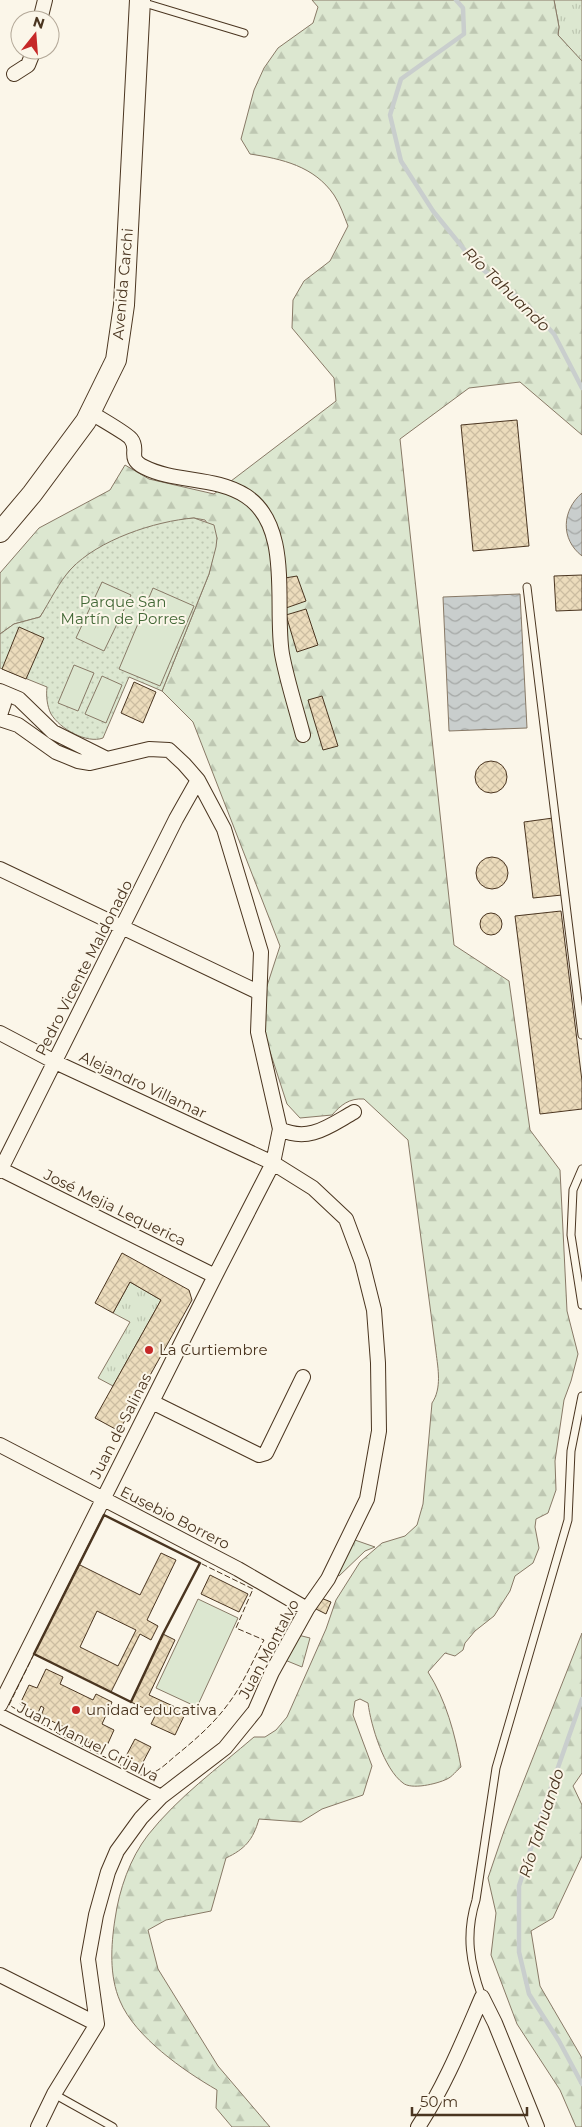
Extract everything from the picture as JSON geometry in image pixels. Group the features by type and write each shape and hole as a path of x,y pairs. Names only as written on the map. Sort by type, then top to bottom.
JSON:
{"street":[{"name":"Avenida Carchi","path":"0,532 32,494 86,421 116,360 124,305 140,1"},
{"path":"14,74 28,65 30,60"},
{"path":"90,412 131,438 135,446 133,455 136,462 145,468 207,481 228,488 246,496 260,508 271,530 279,557 279,612 282,654 303,735"},
{"path":"0,692 4,703 0,717 18,725 65,756 90,763 149,749 169,750 198,780 224,829 261,952 258,1032 280,1129 290,1134 316,1133 354,1112"},
{"path":"0,692 19,699 53,732 105,758"},
{"name":"Pedro Vicente Maldonado","path":"0,1170 176,819 198,780"},
{"path":"0,869 258,992"},
{"name":"Alejandro Villamar","path":"0,1033 55,1062 273,1163"},
{"name":"Juan de Salinas","path":"0,1705 273,1163 280,1129"},
{"name":"Juan Montalvo","path":"97,2024 88,1959 96,1914 116,1851 141,1818 161,1796 225,1748 255,1711 272,1672 307,1609 328,1579 367,1499 379,1431 374,1310 362,1262 346,1220 313,1188 273,1163"},
{"name":"José Mejia Lequerica","path":"0,1170 215,1276"},
{"path":"152,1402 259,1455 266,1453 303,1377"},
{"name":"Eusebio Borrero","path":"0,1445 238,1569 307,1609"},
{"name":"Juan Manuel Grijalva","path":"0,1716 161,1796"},
{"path":"0,1975 97,2024 54,2094 38,2127"},
{"path":"418,2127 434,2104 482,1997"},
{"path":"482,1997 495,2023 536,2127"}],"lane":[{"path":"140,1 244,33"},
{"path":"526,587 582,1035"},
{"path":"582,1169 573,1190 571,1235 582,1306"},
{"path":"482,1997 475,1977 468,1940 471,1917 476,1900 496,1768 568,1520 571,1451 582,1396"},
{"path":"54,2094 113,2127"}],"green space":[{"path":"312,0 554,0 559,27 558,35 582,61 582,435 520,382 469,388 400,439 454,945 509,981 530,1130 560,1170 567,1311 578,1354 564,1400 555,1461 556,1490 548,1513 536,1519 535,1527 539,1548 533,1563 515,1576 510,1591 494,1616 475,1631 465,1643 463,1650 455,1656 445,1653 428,1672 440,1694 449,1718 461,1767 449,1778 437,1783 412,1786 403,1783 384,1758 375,1735 368,1703 360,1699 355,1701 353,1715 372,1766 363,1795 322,1809 301,1822 259,1819 254,1833 247,1843 226,1858 211,1911 166,1920 148,1930 158,1969 218,2066 270,2127 232,2127 216,2108 217,2090 162,2052 137,2027 120,2001 114,1981 112,1960 117,1908 122,1886 131,1864 148,1835 160,1821 199,1783 254,1737 265,1737 276,1730 287,1717 326,1629 336,1600 360,1562 382,1543 405,1536 417,1525 423,1504 432,1403 438,1385 438,1365 408,1140 364,1099 346,1103 332,1115 300,1118 287,1104 263,1030 265,992 280,946 193,722 162,691 209,574 217,538 205,520 184,519 70,570 40,617 14,624 0,634 0,573 39,528 110,490 125,465 149,479 214,494 336,401 334,378 292,328 293,300 304,281 330,261 348,226 334,195 317,177 296,166 274,158 250,154 241,139 254,90 264,68 278,48 313,23 318,7"},
{"path":"554,0 582,0 582,62 558,35 559,27"},
{"name":"Parque San Martín de Porres","path":"194,518 214,525 217,538 216,547 209,574 162,691 129,677 103,738 89,739 67,730 51,714 47,701 47,687 0,668 0,634 14,624 40,617 71,569 96,549 145,528"},
{"path":"102,582 131,595 104,651 76,638"},
{"path":"153,588 194,606 160,686 119,669"},
{"path":"74,665 94,673 78,711 58,703"},
{"path":"102,676 122,685 106,723 85,714"},
{"path":"130,1282 161,1300 113,1386 98,1378 130,1322 113,1313"},
{"path":"352,1539 375,1547 365,1551 339,1576 336,1574"},
{"path":"198,1599 238,1618 197,1707 156,1688"},
{"path":"582,1633 582,1773 573,1786 582,1805 582,1856 553,1918 531,1931 540,1986 582,2058 582,2127 576,2127 560,2090 517,2024 491,1955 496,1913 488,1878 504,1831"},
{"path":"294,1634 310,1638 302,1667 280,1658"}],"water":[{"path":"582,493 582,556 570,541 566,524 570,508"},
{"path":"520,594 527,728 449,731 443,597"}],"building":[{"path":"517,420 529,546 473,551 461,425"},
{"path":"582,575 582,610 556,611 554,576"},
{"path":"297,576 306,601 286,608 285,578"},
{"path":"306,609 318,645 297,652 286,615"},
{"path":"19,627 44,638 26,679 2,669"},
{"path":"134,682 156,692 143,723 121,713"},
{"path":"322,696 338,746 323,750 308,700"},
{"path":"491,761 503,765 507,777 503,789 491,793 479,789 475,777 479,765"},
{"path":"553,818 562,895 533,898 524,822"},
{"path":"492,857 504,861 508,873 504,885 492,889 480,885 476,873 480,861"},
{"path":"561,911 582,1081 582,1109 540,1114 515,916"},
{"path":"491,913 499,916 502,924 499,932 491,935 483,932 480,924 483,916"},
{"name":"La Curtiembre","path":"122,1253 189,1290 192,1300 119,1431 95,1418 161,1300 130,1282 113,1313 95,1303"},
{"path":"161,1553 176,1560 147,1620 158,1626 151,1640 140,1634 111,1692 34,1654 78,1564 140,1595","holes":["97,1611 136,1630 118,1666 80,1647"]},
{"path":"210,1575 248,1594 239,1612 201,1594"},
{"path":"321,1598 331,1602 326,1614 316,1609"},
{"path":"163,1634 175,1640 149,1695 186,1712 175,1735 151,1724 156,1714 131,1702"},
{"name":"unidad educativa","path":"46,1669 63,1677 60,1684 93,1700 96,1694 112,1702 102,1724 114,1730 105,1750 80,1739 81,1735 41,1716 44,1708 41,1706 38,1713 20,1704 29,1685 37,1688"},
{"path":"135,1739 151,1747 141,1766 125,1758"}],"waterway":[{"name":"Río Tahuando","path":"456,0 463,8 464,34 401,79 390,115 401,161 433,211 476,264 528,306 554,334 582,388"},
{"name":"Río Tahuando","path":"582,1699 542,1813 519,1886 519,1952 529,1994 559,2041 582,2084"}],"fence":[{"path":"34,1654 9,1705 66,1738 141,1775 155,1772 197,1738 225,1708 240,1686 264,1640 236,1628 253,1589 200,1563"}],"wall":[{"path":"104,1515 200,1563 163,1634 131,1702 34,1654 104,1515"}],"place":[{"name":"La Curtiembre","path":"149,1350"},
{"name":"unidad educativa","path":"76,1710"}]}
